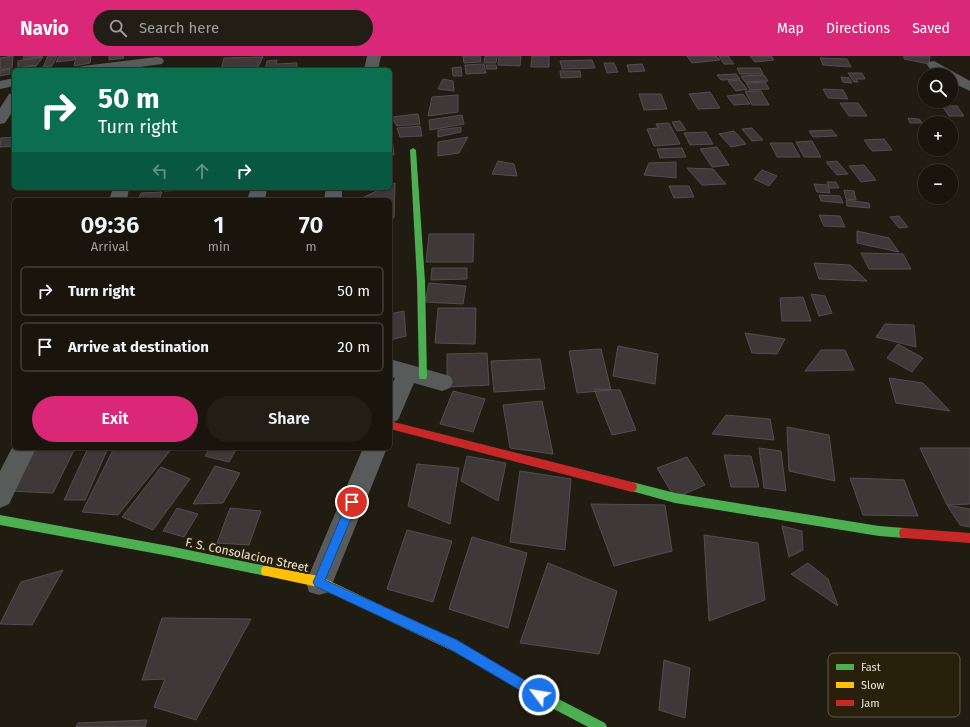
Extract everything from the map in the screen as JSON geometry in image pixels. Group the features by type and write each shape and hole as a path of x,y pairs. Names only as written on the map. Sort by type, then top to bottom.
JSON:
{"street":[{"path":"371,68 374,56"},
{"path":"101,68 157,62"},
{"path":"934,65 938,68"},
{"path":"958,80 970,87"},
{"path":"0,85 12,82"},
{"path":"0,120 12,100"},
{"path":"392,410 416,374 420,281 413,150"},
{"path":"392,426 675,498 879,531 970,538"},
{"path":"0,496 23,450"},
{"path":"318,582 374,450"},
{"name":"F. S. Consolacion Street","path":"0,520 169,551 318,582 452,644 539,695 601,727"}],"building":[{"path":"13,56 12,68 0,70 0,58"},
{"path":"24,56 43,56 23,60"},
{"path":"48,56 57,56 52,66 43,67"},
{"path":"59,56 75,56 74,60 56,62"},
{"path":"76,56 91,56 90,63 74,66"},
{"path":"109,56 123,56 124,58 109,60"},
{"path":"463,56 480,56 481,62 464,63"},
{"path":"485,56 497,56 496,63 484,63"},
{"path":"499,56 521,56 520,66 498,65"},
{"path":"532,56 549,56 549,67 531,67"},
{"path":"687,56 716,56 720,60 692,63"},
{"path":"719,56 728,56 734,64 724,64"},
{"path":"750,56 771,56 774,60 755,62"},
{"path":"904,56 930,56 929,64 904,59"},
{"path":"43,57 37,65 18,68 18,61"},
{"path":"263,57 258,68 222,68 224,58"},
{"path":"820,58 847,59 851,67 823,65"},
{"path":"277,60 276,64 297,63 297,68 265,68 267,61"},
{"path":"592,60 595,68 562,69 560,61"},
{"path":"604,63 614,63 618,72 607,73"},
{"path":"484,64 486,73 466,74 465,65"},
{"path":"642,64 645,71 629,72 627,65"},
{"path":"36,65 35,68 22,68"},
{"path":"486,65 496,65 497,69 487,69"},
{"path":"461,67 462,76 453,76 452,68"},
{"path":"737,68 760,68 763,74 740,74"},
{"path":"10,69 10,74 0,76 0,71"},
{"path":"560,71 580,71 581,77 561,78"},
{"path":"848,73 862,73 865,79 856,79 858,82 854,82"},
{"path":"736,74 740,79 721,80 717,75"},
{"path":"764,75 768,81 745,82 741,76"},
{"path":"841,77 849,78 852,83 843,82"},
{"path":"443,79 453,81 454,91 438,89"},
{"path":"740,80 747,89 736,91 728,81"},
{"path":"765,82 769,89 750,90 746,83"},
{"path":"823,89 843,90 848,99 828,98"},
{"path":"745,91 761,91 769,105 752,105"},
{"path":"710,92 720,108 698,109 689,94"},
{"path":"639,94 661,94 667,109 644,110"},
{"path":"743,94 750,104 734,105 727,96"},
{"path":"458,95 458,112 428,116 432,97"},
{"path":"840,103 858,103 867,116 849,116"},
{"path":"958,107 964,116 958,116 949,116 943,108"},
{"path":"418,114 420,124 397,126 392,117"},
{"path":"462,115 464,124 430,130 429,120"},
{"path":"908,118 918,119 918,123 910,123"},
{"path":"680,121 686,130 677,131 672,122"},
{"path":"669,123 680,144 654,146 647,129 658,128 656,124"},
{"path":"420,126 422,136 400,137 397,128"},
{"path":"461,127 461,132 438,137 438,130"},
{"path":"752,128 763,140 752,141 742,129"},
{"path":"832,130 837,136 813,137 809,131"},
{"path":"734,131 746,144 731,147 719,134"},
{"path":"706,132 713,144 690,145 684,133"},
{"path":"12,137 12,146 0,147 1,138"},
{"path":"392,137 394,155 392,155"},
{"path":"468,137 459,153 438,156 438,142"},
{"path":"884,139 892,150 872,151 864,140"},
{"path":"812,141 821,157 804,157 796,142"},
{"path":"770,143 792,143 800,157 777,157"},
{"path":"717,147 729,165 712,167 700,149"},
{"path":"682,148 686,157 660,158 657,149"},
{"path":"498,161 514,164 517,176 492,174"},
{"path":"837,161 848,174 837,175 826,162"},
{"path":"676,162 676,178 644,175 649,163"},
{"path":"864,165 876,180 861,182 849,166"},
{"path":"687,168 713,169 726,184 702,185"},
{"path":"762,170 777,176 769,186 754,179"},
{"path":"827,182 836,182 839,188 830,188"},
{"path":"395,183 394,218 392,218 392,198 362,198 379,190 392,190 392,184"},
{"path":"814,184 828,185 830,193 817,192"},
{"path":"669,186 689,186 694,197 674,198"},
{"path":"164,190 192,190 164,191"},
{"path":"844,190 854,191 856,200 846,199"},
{"path":"162,192 160,198 139,198 141,193"},
{"path":"819,195 840,196 843,203 821,201"},
{"path":"846,200 869,203 870,208 847,206"},
{"path":"819,215 840,216 845,227 824,226"},
{"path":"899,216 908,227 899,228 890,217"},
{"path":"857,231 889,238 899,252 857,243"},
{"path":"429,234 474,234 473,262 426,262"},
{"path":"861,253 903,254 911,269 869,269"},
{"path":"814,263 850,265 867,281 819,279"},
{"path":"432,268 467,268 467,279 431,280"},
{"path":"429,283 466,286 463,304 425,302"},
{"path":"811,294 825,296 832,313 819,316"},
{"path":"803,297 811,321 782,321 780,298"},
{"path":"438,308 476,308 475,344 435,343"},
{"path":"404,311 406,336 392,340 392,314"},
{"path":"885,324 914,325 916,347 876,337"},
{"path":"745,333 785,339 777,354 752,353"},
{"path":"898,344 923,358 912,372 887,358"},
{"path":"618,346 658,354 655,384 613,376"},
{"path":"601,349 611,390 577,393 569,351"},
{"path":"821,350 845,350 854,370 805,371"},
{"path":"487,353 489,385 447,387 447,354"},
{"path":"540,359 545,389 494,392 491,361"},
{"path":"889,378 923,383 950,411 896,403"},
{"path":"594,389 620,390 636,430 612,435"},
{"path":"453,391 485,399 473,432 440,424"},
{"path":"542,401 553,454 510,448 503,405"},
{"path":"726,415 770,419 774,440 712,434"},
{"path":"787,427 829,435 835,481 789,471"},
{"path":"759,448 781,451 786,491 764,488"},
{"path":"920,448 970,448 970,504 947,505"},
{"path":"32,450 74,450 53,493 9,491"},
{"path":"87,450 107,450 85,500 64,500"},
{"path":"113,450 170,451 118,515 82,512"},
{"path":"209,450 236,450 229,462 205,456"},
{"path":"724,455 751,456 759,487 731,487"},
{"path":"467,456 506,463 498,501 461,481"},
{"path":"687,457 705,485 675,498 657,468"},
{"path":"417,464 459,468 450,524 408,506"},
{"path":"215,466 240,473 223,503 193,504"},
{"path":"161,467 190,479 153,530 122,517"},
{"path":"520,471 571,479 565,550 510,542"},
{"path":"850,478 904,480 918,516 863,515"},
{"path":"591,504 665,505 672,551 614,566"},
{"path":"947,505 970,509 970,527 960,525"},
{"path":"177,508 198,514 184,537 163,531"},
{"path":"230,508 261,511 249,545 217,543"},
{"path":"782,526 802,531 803,550 789,557"},
{"path":"407,530 452,541 433,602 387,589"},
{"path":"704,535 758,543 765,600 709,621"},
{"path":"472,537 527,553 508,628 449,609"},
{"path":"548,563 617,591 599,654 520,643"},
{"path":"808,563 828,579 838,606 791,574"},
{"path":"63,570 32,625 0,624 21,582"},
{"path":"162,618 251,619 196,720 154,707 165,679 142,680"},
{"path":"664,660 690,668 685,718 659,710"},
{"path":"147,720 145,727 76,727 78,723"}],"traffic: fast":[{"path":"413,150 421,281 423,376"},
{"path":"632,487 675,498 879,531 904,533"},
{"path":"0,520 169,551 266,571"},
{"path":"461,649 539,695 601,727"}],"traffic: slow":[{"path":"266,571 319,582 461,649"}],"traffic: jam":[{"path":"392,426 632,487"},
{"path":"904,533 970,538"}],"route":[{"path":"352,502 318,582 452,644 539,695"}]}
